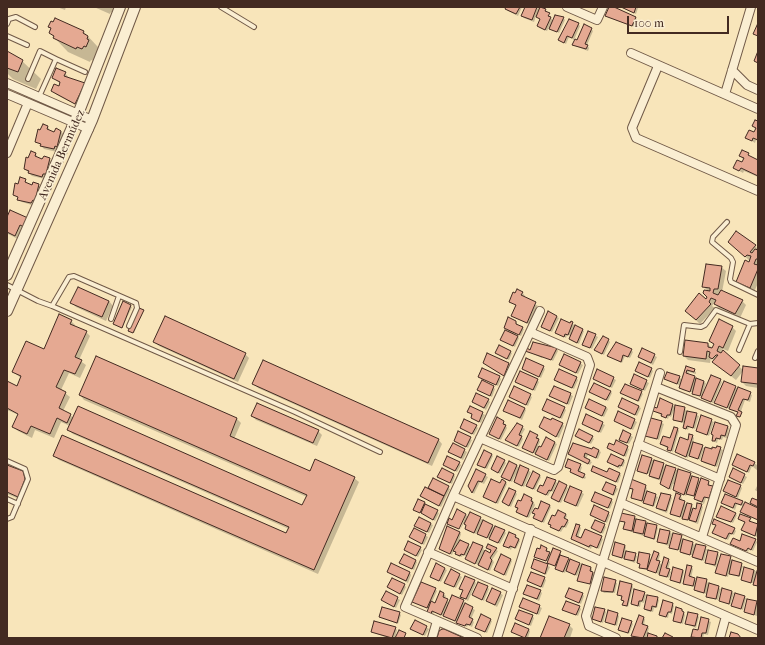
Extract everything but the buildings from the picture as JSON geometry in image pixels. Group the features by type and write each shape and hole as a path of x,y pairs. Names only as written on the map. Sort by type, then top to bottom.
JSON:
{"street":[{"name":"Avenida Bermúdez","path":"7,275 76,118 120,7"},
{"name":"Avenida Bermúdez","path":"7,311 12,288 90,124 135,7"},
{"path":"567,7 597,20 603,7"},
{"path":"725,94 751,7"},
{"path":"631,53 758,109"},
{"path":"658,66 632,128 636,138 758,191"},
{"path":"732,70 747,85 758,90"},
{"path":"8,85 39,97 76,118"},
{"path":"7,94 28,103 90,124"},
{"path":"7,153 28,103"},
{"path":"477,638 405,607 453,496 540,311"},
{"path":"480,438 554,470 558,467 590,365 587,358 530,332"},
{"path":"616,638 589,626 586,616 660,373"},
{"path":"656,387 731,417 736,426 702,537"},
{"path":"638,444 720,479"},
{"path":"453,496 602,563 758,630"},
{"path":"621,503 758,562"},
{"path":"497,638 531,530"},
{"path":"428,552 513,589"},
{"path":"720,638 726,616"},
{"path":"432,638 437,621"}],"lane":[{"path":"221,7 254,27"},
{"path":"7,24 9,19 16,17 35,27"},
{"path":"7,36 27,45"},
{"path":"28,79 40,51 84,72"},
{"path":"39,97 56,59"},
{"path":"727,222 713,238 712,242 731,258 733,262 730,278 731,282 758,295"},
{"path":"52,306 69,277 74,276 137,304 129,326"},
{"path":"12,288 38,301 288,409 380,452"},
{"path":"111,319 119,296"},
{"path":"680,352 684,325 701,327 705,325 716,310 750,324 758,323"},
{"path":"739,350 750,324"},
{"path":"755,358 758,351"},
{"path":"7,461 25,469 28,474 28,479 12,517 7,519"},
{"path":"7,499 18,504"}]}
